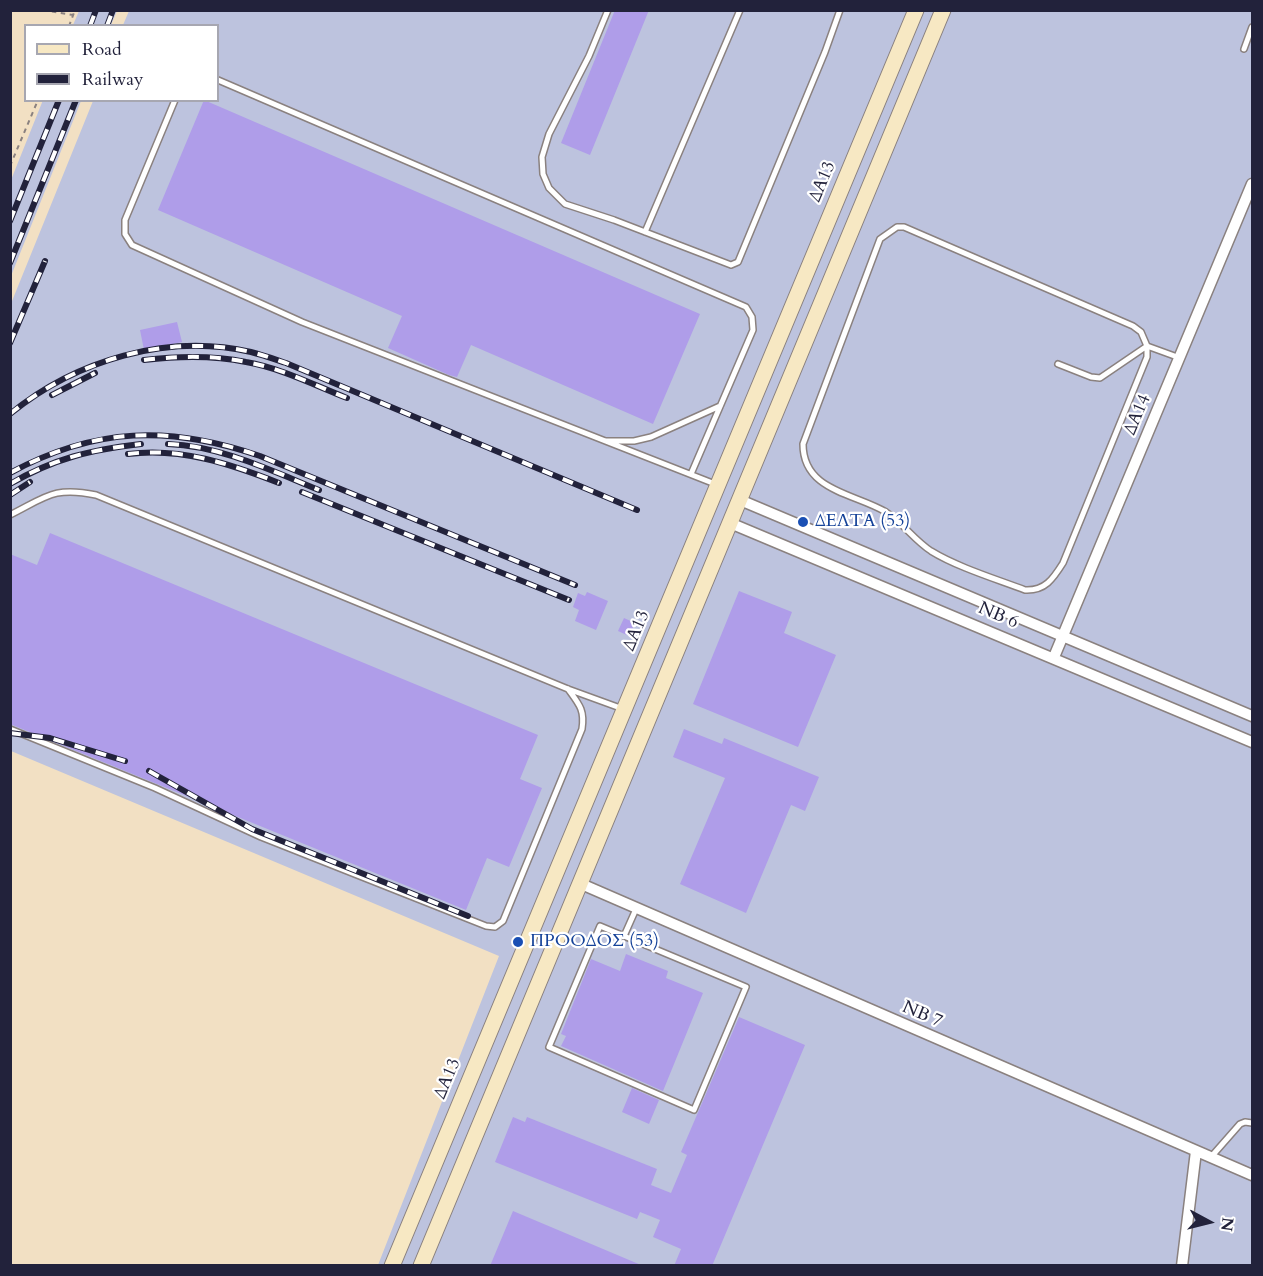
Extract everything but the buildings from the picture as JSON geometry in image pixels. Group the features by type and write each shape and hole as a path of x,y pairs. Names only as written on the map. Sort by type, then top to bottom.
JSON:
{"street":[{"name":"ΔΑ13","path":"392,1266 916,10"},
{"path":"421,1266 943,10"},
{"name":"ΔΑ14","path":"1054,657 1252,184"},
{"path":"712,501 740,500"},
{"name":"ΝΒ 6","path":"740,500 1252,716"},
{"path":"712,501 730,523"},
{"name":"ΝΒ 6","path":"730,523 1252,742"},
{"path":"555,873 579,883"},
{"name":"ΝΒ 7","path":"579,883 1252,1174"},
{"path":"1182,1266 1196,1151"}],"lane":[{"path":"608,10 589,56 549,134 542,157 543,174 549,188 565,204 731,265 738,262 840,10"},
{"path":"645,232 740,10"},
{"path":"1244,49 1252,27"},
{"path":"219,80 747,307 752,318 753,330 691,474"},
{"path":"174,102 125,220 125,234 132,245 302,322 718,485"},
{"path":"1147,346 1146,357 1063,563 1051,581 1035,591 1025,590 932,552 884,511 823,483 807,467 803,456 802,444 880,239 897,227 904,227 1134,326 1141,332 1147,346 1180,358"},
{"path":"1058,364 1091,377 1100,378 1147,346"},
{"path":"602,441 634,441 651,437 720,406"},
{"path":"10,515 56,491 76,490 96,495 568,689 625,710"},
{"path":"10,729 155,788 271,841 430,906 486,926 495,927 503,921 582,729 584,718 582,708 568,689"},
{"path":"624,936 636,909"},
{"path":"600,926 624,936 746,987 694,1110 549,1047 600,926"},
{"path":"1211,1156 1240,1124 1252,1123"}],"path":[{"path":"43,10 73,15"},
{"path":"70,24 75,10"},
{"path":"10,166 37,102"}],"shaded area":[{"path":"79,10 117,11 111,24 73,24"},
{"path":"129,11 1252,11 1252,1265 378,1265 499,956 11,751 10,306 93,102 219,102 219,24 123,24"},
{"path":"42,102 81,102 11,276 11,180"}],"railway":[{"path":"91,24 96,10"},
{"path":"108,24 113,10"},
{"path":"10,221 58,102"},
{"path":"10,263 75,102"},
{"path":"10,343 45,261"},
{"path":"10,414 36,395 64,379 124,356 155,349 187,346 219,347 251,352 286,363 637,510"},
{"path":"144,360 195,357 246,362 285,373 347,398"},
{"path":"52,395 95,373"},
{"path":"10,473 41,458 103,439 133,436 195,439 260,456 575,585"},
{"path":"10,484 42,468 73,457 105,449 141,444"},
{"path":"168,444 226,454 319,490"},
{"path":"128,454 147,452 186,455 242,469 279,483"},
{"path":"10,495 30,482"},
{"path":"302,492 569,600"},
{"path":"10,733 50,738 125,761"},
{"path":"149,771 252,829 468,916"}],"place":[{"name":"ΔΕΛΤΑ (53)","path":"803,522"},
{"name":"ΠΡΟΟΔΟΣ (53)","path":"518,942"}]}
